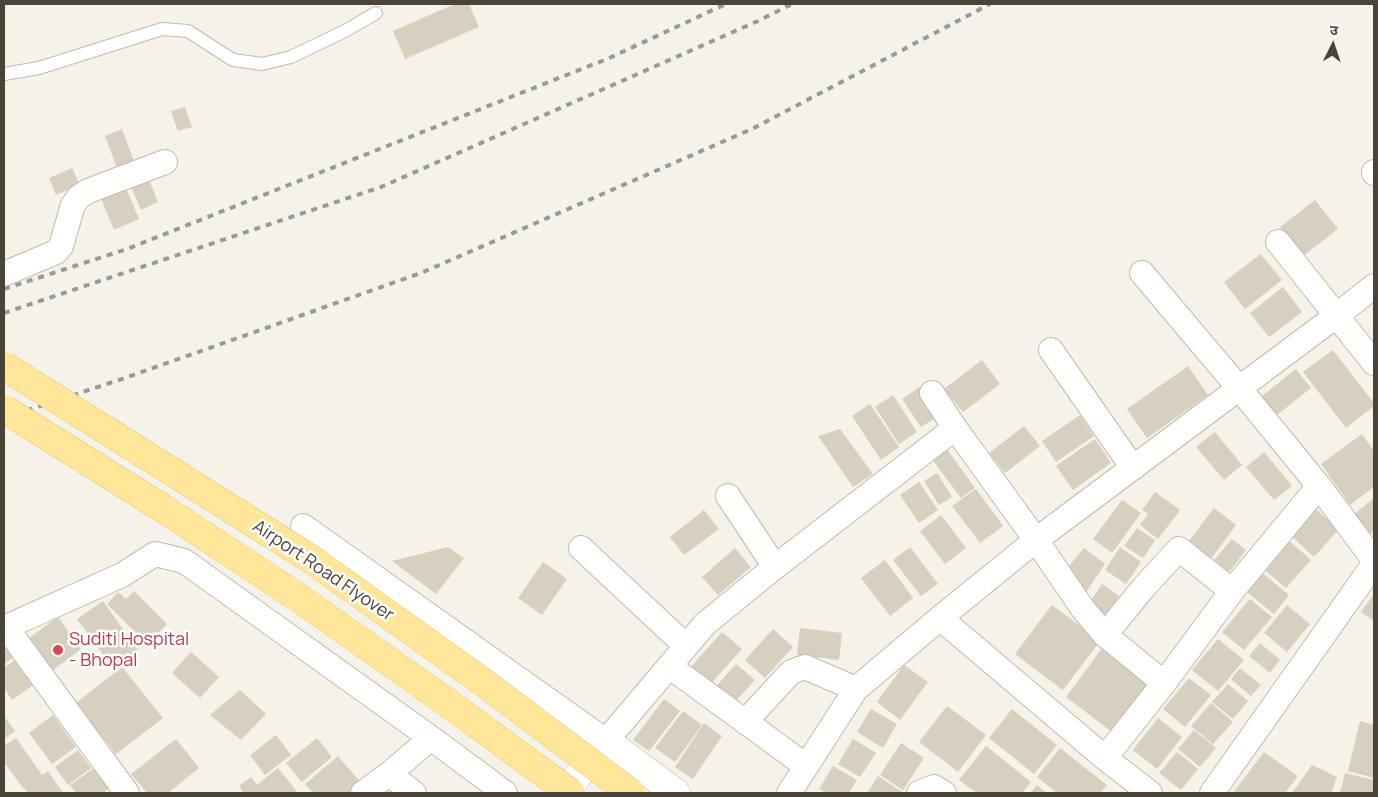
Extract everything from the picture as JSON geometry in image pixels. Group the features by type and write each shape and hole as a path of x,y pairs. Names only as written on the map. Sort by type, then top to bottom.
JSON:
{"main road":[{"name":"Airport Road Flyover","path":"4,366 311,559 483,682 631,793"},
{"name":"Airport Road Flyover","path":"4,409 173,514 299,598 571,793"}],"street":[{"path":"4,274 56,252 61,246 73,205 79,196 165,162"},
{"path":"1278,242 1374,363"},
{"path":"1142,273 1319,486 1374,560"},
{"path":"788,793 856,690 940,618 1036,540 1374,286"},
{"path":"1051,350 1133,468"},
{"path":"932,393 1083,609 1105,635 1164,683"},
{"path":"564,793 606,740 705,624 775,567 955,428"},
{"path":"1105,758 1164,683 1232,591 1319,486"},
{"path":"728,496 775,567"},
{"path":"303,526 606,740 676,793"},
{"path":"581,548 686,646"},
{"path":"1105,635 1144,587 1179,549 1232,591"},
{"path":"127,793 5,628 122,575 155,554 184,561 505,793"},
{"path":"1212,793 1374,564"},
{"path":"940,618 1105,758 1150,793"},
{"path":"669,666 806,766"},
{"path":"745,722 792,672 805,667 856,690"},
{"path":"363,793 431,738"},
{"path":"388,774 414,793"},
{"path":"919,793 934,786 944,793"}],"lane":[{"path":"4,74 39,68 162,29 188,31 232,60 262,64 291,57 376,13"}],"building":[{"path":"455,4 469,4 479,27 405,59 393,31"},
{"path":"185,107 192,127 178,131 171,111"},
{"path":"122,129 137,169 120,176 105,136"},
{"path":"72,168 80,185 56,195 49,178"},
{"path":"147,175 158,202 141,210 129,182"},
{"path":"124,183 139,219 114,230 99,194"},
{"path":"1315,200 1338,229 1303,256 1280,227"},
{"path":"1261,254 1282,280 1245,309 1224,282"},
{"path":"1283,287 1302,312 1269,337 1250,313"},
{"path":"1333,350 1374,403 1374,406 1346,428 1303,372"},
{"path":"982,360 1000,384 963,412 944,389"},
{"path":"1188,366 1208,395 1147,438 1127,409"},
{"path":"1296,369 1311,388 1277,415 1262,396"},
{"path":"921,386 940,415 921,427 902,399"},
{"path":"893,395 917,432 899,444 875,407"},
{"path":"870,404 899,447 881,460 852,416"},
{"path":"1080,415 1094,436 1056,462 1042,441"},
{"path":"1024,426 1040,446 1005,473 989,453"},
{"path":"840,429 873,474 853,487 818,436"},
{"path":"1215,432 1242,465 1224,480 1196,447"},
{"path":"1362,434 1374,451 1374,487 1350,505 1321,464"},
{"path":"1095,439 1111,463 1073,490 1056,466"},
{"path":"946,448 975,488 961,498 932,459"},
{"path":"1264,452 1292,486 1274,500 1246,467"},
{"path":"937,473 952,497 939,505 924,481"},
{"path":"919,482 938,510 919,523 900,495"},
{"path":"976,489 1003,526 980,543 952,506"},
{"path":"1155,492 1180,510 1158,539 1140,525 1148,514 1142,510"},
{"path":"1374,498 1374,530 1369,535 1353,515"},
{"path":"1122,500 1141,513 1112,553 1093,539"},
{"path":"1311,505 1339,529 1314,557 1287,532"},
{"path":"1214,508 1236,525 1208,563 1185,546"},
{"path":"704,510 719,529 684,555 670,537"},
{"path":"941,515 966,548 945,564 920,531"},
{"path":"1137,528 1155,540 1143,558 1124,546"},
{"path":"1285,537 1311,560 1286,588 1259,565"},
{"path":"1232,539 1246,550 1229,572 1214,560"},
{"path":"448,547 464,558 436,594 392,561"},
{"path":"910,547 938,584 921,596 893,560"},
{"path":"1120,547 1141,562 1126,584 1105,570"},
{"path":"735,548 751,567 718,595 702,577"},
{"path":"1084,548 1105,564 1084,595 1063,573"},
{"path":"885,560 913,598 890,616 861,578"},
{"path":"543,562 567,579 542,615 518,598"},
{"path":"1260,571 1289,595 1274,614 1244,590"},
{"path":"1102,584 1119,596 1104,618 1087,606"},
{"path":"134,591 167,624 147,644 107,604 118,592 126,599"},
{"path":"1374,594 1374,621 1361,612"},
{"path":"1250,599 1272,617 1244,650 1222,632"},
{"path":"103,601 138,650 113,668 77,619"},
{"path":"1052,605 1100,641 1063,690 1015,654"},
{"path":"1287,605 1310,624 1287,652 1264,633"},
{"path":"58,617 81,649 52,671 28,639"},
{"path":"800,628 842,633 839,660 797,655"},
{"path":"773,629 793,647 765,678 745,660"},
{"path":"722,632 742,649 708,687 688,670"},
{"path":"4,639 16,656 4,664"},
{"path":"1218,639 1244,660 1218,691 1192,670"},
{"path":"1260,643 1280,660 1270,673 1249,656"},
{"path":"1103,647 1150,681 1112,732 1066,697"},
{"path":"191,652 219,677 200,698 172,673"},
{"path":"16,659 35,684 12,700 4,688 4,668"},
{"path":"736,664 755,680 731,706 713,690"},
{"path":"904,665 928,682 900,720 877,702"},
{"path":"122,667 163,718 116,754 76,703"},
{"path":"1240,668 1261,685 1251,696 1231,679"},
{"path":"1189,678 1211,695 1185,727 1163,709"},
{"path":"1228,684 1248,701 1233,719 1212,702"},
{"path":"240,690 266,714 241,740 210,715"},
{"path":"664,699 680,711 649,751 633,740"},
{"path":"1211,703 1233,722 1213,744 1191,726"},
{"path":"947,706 986,735 958,772 919,742"},
{"path":"871,709 897,724 883,748 857,732"},
{"path":"1012,709 1057,745 1034,774 989,738"},
{"path":"683,711 702,725 675,762 655,748"},
{"path":"53,715 76,747 52,764 29,733"},
{"path":"4,716 15,731 4,739"},
{"path":"1158,718 1182,737 1157,769 1133,750"},
{"path":"1360,721 1374,725 1374,778 1348,771"},
{"path":"704,723 722,736 693,779 675,767"},
{"path":"1194,730 1216,748 1200,767 1178,749"},
{"path":"276,735 291,755 265,775 250,755"},
{"path":"16,738 42,775 48,771 63,793 28,793 23,788 4,762 4,746"},
{"path":"317,738 332,757 302,782 286,763"},
{"path":"176,739 199,768 168,793 147,793 131,774"},
{"path":"853,739 876,753 860,777 838,764"},
{"path":"901,743 924,758 903,790 880,775"},
{"path":"986,746 1031,782 1022,793 977,793 959,780"},
{"path":"1060,748 1107,785 1100,793 1057,793 1037,777"},
{"path":"78,750 91,768 68,785 55,767"},
{"path":"1177,752 1198,769 1181,790 1159,773"},
{"path":"1264,752 1298,776 1285,793 1233,793"},
{"path":"338,756 362,784 352,793 313,793 305,784"},
{"path":"1312,765 1337,777 1331,793 1292,793"},
{"path":"833,766 857,780 849,793 827,793 819,789"},
{"path":"94,768 109,789 103,793 76,793 70,785"},
{"path":"278,768 298,793 244,793 239,786 251,777 257,785"},
{"path":"1345,773 1374,780 1374,793 1340,793"},
{"path":"878,776 902,792 867,793"},
{"path":"1037,785 1047,793 1030,793"}],"railway":[{"path":"4,289 127,249 607,59 726,4"},
{"path":"4,313 381,187 758,21 792,4"},
{"path":"4,418 119,380 421,273 752,129 990,4"}],"place":[{"name":"Suditi Hospital - Bhopal","path":"58,650"}]}
